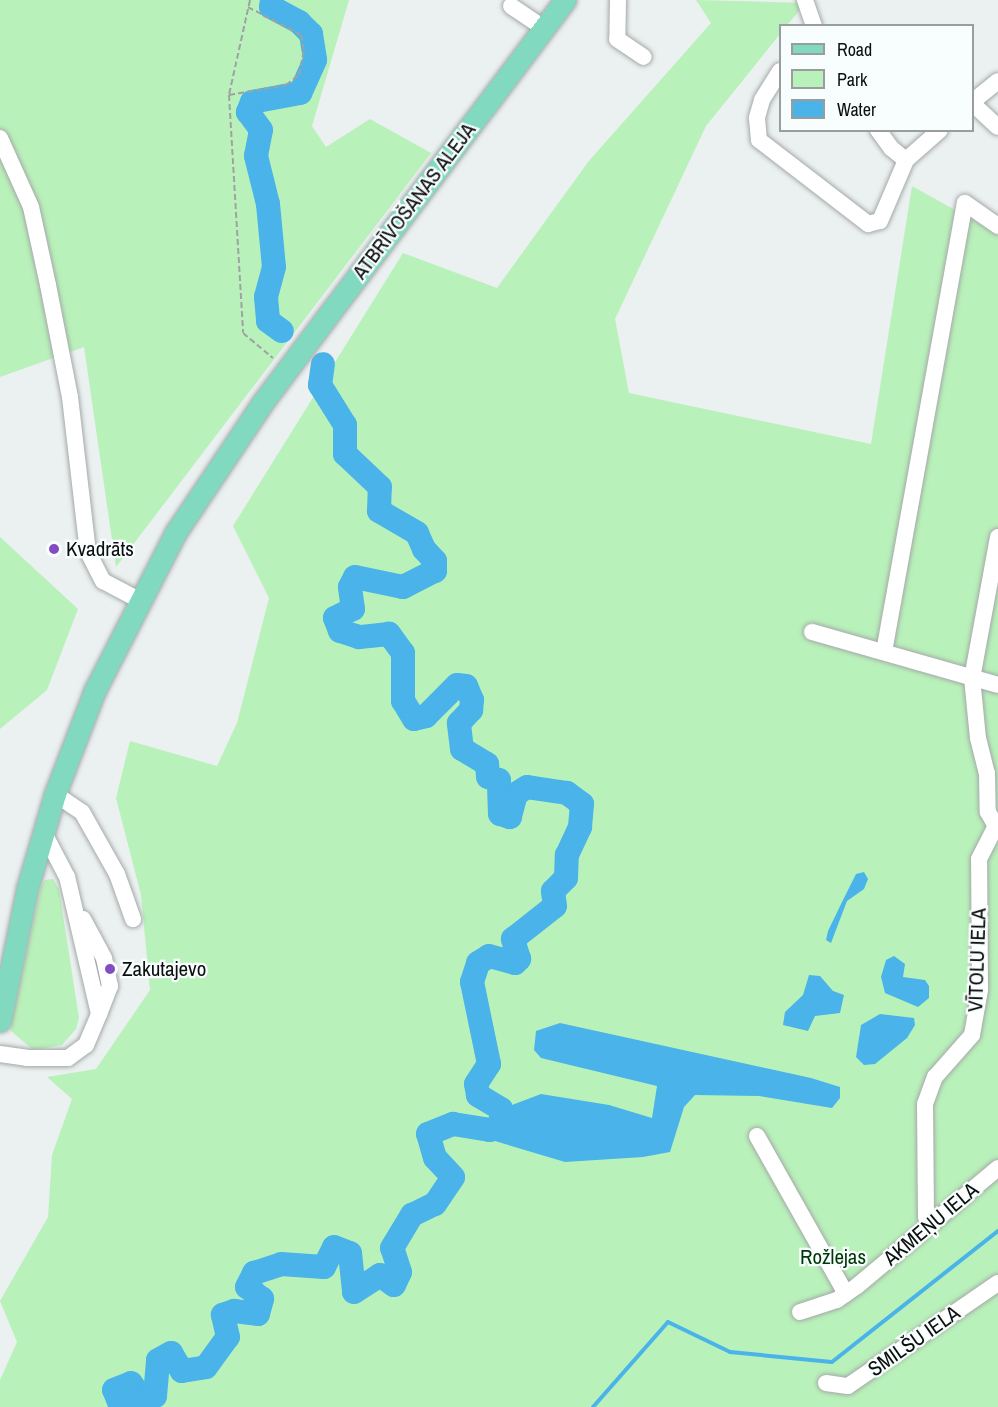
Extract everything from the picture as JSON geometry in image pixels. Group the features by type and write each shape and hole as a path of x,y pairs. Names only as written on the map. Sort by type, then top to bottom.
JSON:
{"main road":[{"name":"ATBRĪVOŠANAS ALEJA","path":"0,1021 20,917 55,794 95,690 139,600 199,495 263,402 565,0"}],"street":[{"path":"618,0 617,39 644,57"},
{"path":"805,0 812,24"},
{"path":"511,6 544,28"},
{"path":"779,72 762,100 757,125 759,140 868,224 880,221 906,160 938,132"},
{"path":"974,101 998,81"},
{"path":"974,105 998,127"},
{"path":"879,132 891,148 906,160"},
{"path":"0,138 31,207 48,285 70,397 88,552 103,581 139,600"},
{"path":"884,652 965,202 998,226"},
{"path":"997,828 988,813 987,773 978,738 972,678 998,537"},
{"path":"812,632 998,685"},
{"path":"55,794 82,812 117,874 133,919"},
{"name":"VĪTOLU IELA","path":"933,1223 926,1217 925,1104 934,1077 972,1035 980,990 979,859 997,828"},
{"path":"0,1054 68,1058 86,1046 99,1014 62,862 43,831"},
{"path":"757,1136 846,1294"},
{"name":"AKMEŅU IELA","path":"800,1312 846,1294 998,1168"},
{"name":"SMILŠU IELA","path":"826,1383 848,1386 998,1283"}],"path":[{"path":"250,0 229,95 243,333 275,359"},
{"path":"229,95 286,85 298,75 304,50 301,35 248,7"}],"green space":[{"path":"0,0 349,0 312,126 326,147 370,119 431,153 116,567 84,347 0,377"},
{"name":"Rožlejas","path":"696,0 806,3 788,24 779,24 779,35 706,126 615,319 629,393 871,444 912,186 998,234 998,1407 0,1407 0,1380 17,1342 0,1301 48,1217 52,1155 72,1099 47,1077 96,1069 150,990 141,895 116,798 130,741 217,766 237,723 269,598 233,526 403,253 497,288 588,162 711,23"},
{"path":"0,537 78,609 47,690 0,729"},
{"path":"53,879 59,889 79,1018 76,1029 62,1045 33,1050 10,1030 41,887 45,880"}],"water":[{"path":"864,872 868,879 864,889 847,901 831,943 826,940 828,931 856,874"},
{"path":"894,956 905,964 903,977 925,980 929,986 929,998 918,1007 885,993 881,977 886,960"},
{"path":"809,975 820,976 833,991 844,995 840,1013 815,1016 808,1031 783,1025 785,1012 803,995"},
{"path":"880,1014 914,1018 915,1025 907,1038 875,1064 864,1065 856,1057 861,1025"},
{"path":"560,1023 811,1078 840,1087 840,1098 832,1108 759,1096 695,1095 684,1107 670,1152 643,1157 565,1162 495,1141 490,1130 501,1125 501,1109 541,1094 609,1105 652,1118 657,1086 541,1058 534,1050 536,1031"}],"waterway":[{"path":"272,0 271,7 299,22 311,34 315,60 300,93 252,102 248,112 261,130 256,156 268,204 274,267 266,297 268,321 282,331"},
{"path":"121,1407 114,1390 131,1383 143,1401 155,1396 158,1360 171,1353 182,1371 206,1367 228,1337 223,1315 234,1311 258,1314 262,1299 247,1287 254,1273 281,1264 324,1267 334,1247 350,1253 354,1292 380,1275 394,1285 400,1272 392,1248 412,1215 435,1204 453,1177 435,1158 428,1134 453,1124 490,1130 501,1125 501,1109 478,1095 476,1084 489,1064 472,982 478,963 489,956 515,963 519,959 513,939 555,906 553,891 566,878 567,855 580,827 582,804 567,793 527,787 516,794 510,817 500,814 499,780 488,777 487,764 462,749 459,723 471,710 472,700 466,686 457,685 426,716 414,719 403,701 403,653 389,634 359,637 340,631 335,618 353,609 350,587 355,577 403,587 435,571 435,561 424,549 417,533 379,511 380,487 345,454 345,425 320,385 323,364"},
{"path":"593,1407 668,1322 730,1352 832,1362 998,1231"}],"place":[{"name":"Kvadrāts","path":"54,549"},
{"name":"Zakutajevo","path":"110,969"}]}
